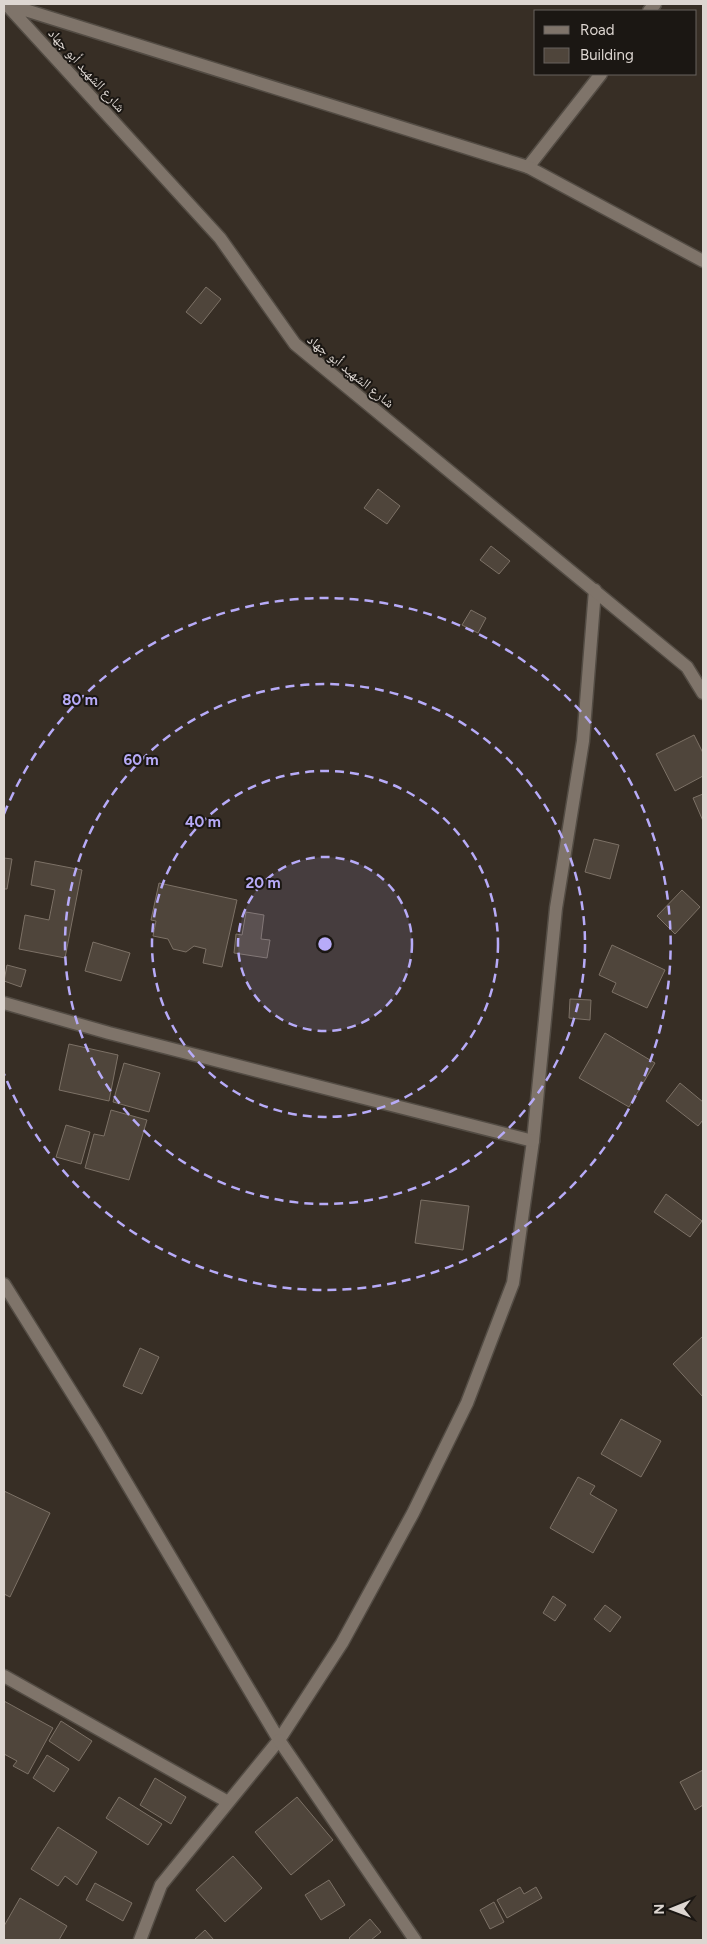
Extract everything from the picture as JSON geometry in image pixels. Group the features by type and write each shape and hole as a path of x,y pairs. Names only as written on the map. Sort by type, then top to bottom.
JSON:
{"street":[{"path":"6,4 528,167 703,261"},
{"name":"شارع الشهيد أبو جهاد","path":"6,4 220,238 295,344 687,667 703,693"},
{"path":"528,167 600,75"},
{"path":"140,1940 161,1885 279,1740 342,1643 413,1513 467,1404 513,1283 533,1141 556,908 583,741 595,590"},
{"path":"4,1002 109,1033 533,1141"},
{"path":"4,1284 97,1433 279,1740 415,1940"},
{"path":"4,1676 228,1802"}],"building":[{"path":"206,287 221,299 201,324 186,312"},
{"path":"378,489 400,506 387,524 364,508"},
{"path":"491,546 510,561 499,574 480,560"},
{"path":"471,610 486,618 478,633 462,625"},
{"path":"694,735 703,753 703,776 675,791 656,754"},
{"path":"703,794 703,821 693,798"},
{"path":"594,839 619,845 610,879 585,872"},
{"path":"4,858 12,859 7,889 4,889"},
{"path":"35,861 82,870 65,958 19,949 25,915 49,920 55,890 31,885"},
{"path":"159,883 237,900 222,967 203,963 206,949 194,946 186,952 173,949 168,939 153,936 156,921 151,920"},
{"path":"682,890 700,907 675,934 657,916"},
{"path":"246,912 264,915 261,939 270,940 267,958 234,953 236,934 242,935"},
{"path":"93,942 130,953 121,981 85,971"},
{"path":"612,945 665,970 647,1008 612,992 616,983 599,975"},
{"path":"7,965 26,970 21,987 4,981"},
{"path":"570,999 591,1000 590,1020 569,1018"},
{"path":"605,1033 655,1063 629,1107 579,1078"},
{"path":"69,1044 118,1055 109,1101 59,1090"},
{"path":"124,1063 160,1073 149,1112 113,1102"},
{"path":"680,1083 703,1102 703,1120 698,1126 666,1101"},
{"path":"111,1110 147,1120 129,1180 85,1168 94,1134 104,1136"},
{"path":"66,1125 90,1132 81,1164 56,1157"},
{"path":"666,1194 702,1221 690,1237 654,1212"},
{"path":"421,1200 469,1206 463,1250 415,1243"},
{"path":"703,1336 703,1397 673,1364"},
{"path":"140,1348 159,1357 142,1394 123,1386"},
{"path":"621,1419 661,1441 641,1477 601,1454"},
{"path":"578,1477 595,1486 590,1494 617,1510 593,1553 550,1528"},
{"path":"4,1491 50,1513 10,1597 4,1594"},
{"path":"553,1596 566,1605 555,1621 543,1613"},
{"path":"605,1605 621,1617 610,1632 594,1619"},
{"path":"4,1701 53,1728 28,1774 13,1766 17,1761 4,1754"},
{"path":"61,1721 92,1741 79,1761 49,1741"},
{"path":"47,1755 69,1769 54,1792 33,1778"},
{"path":"703,1770 703,1805 695,1810 680,1782"},
{"path":"155,1778 186,1797 171,1824 140,1805"},
{"path":"119,1797 162,1824 148,1845 106,1818"},
{"path":"297,1797 333,1840 291,1875 255,1832"},
{"path":"58,1827 97,1852 77,1885 65,1876 58,1886 31,1869"},
{"path":"233,1856 262,1888 225,1922 196,1890"},
{"path":"329,1880 345,1905 321,1920 305,1895"},
{"path":"95,1883 132,1903 123,1921 86,1900"},
{"path":"520,1887 524,1894 536,1887 542,1898 507,1918 497,1900"},
{"path":"20,1898 67,1926 59,1940 4,1940 4,1926"},
{"path":"494,1902 504,1922 490,1929 480,1910"},
{"path":"370,1919 381,1932 371,1940 351,1940 349,1938"},
{"path":"205,1930 214,1940 194,1940"}]}
